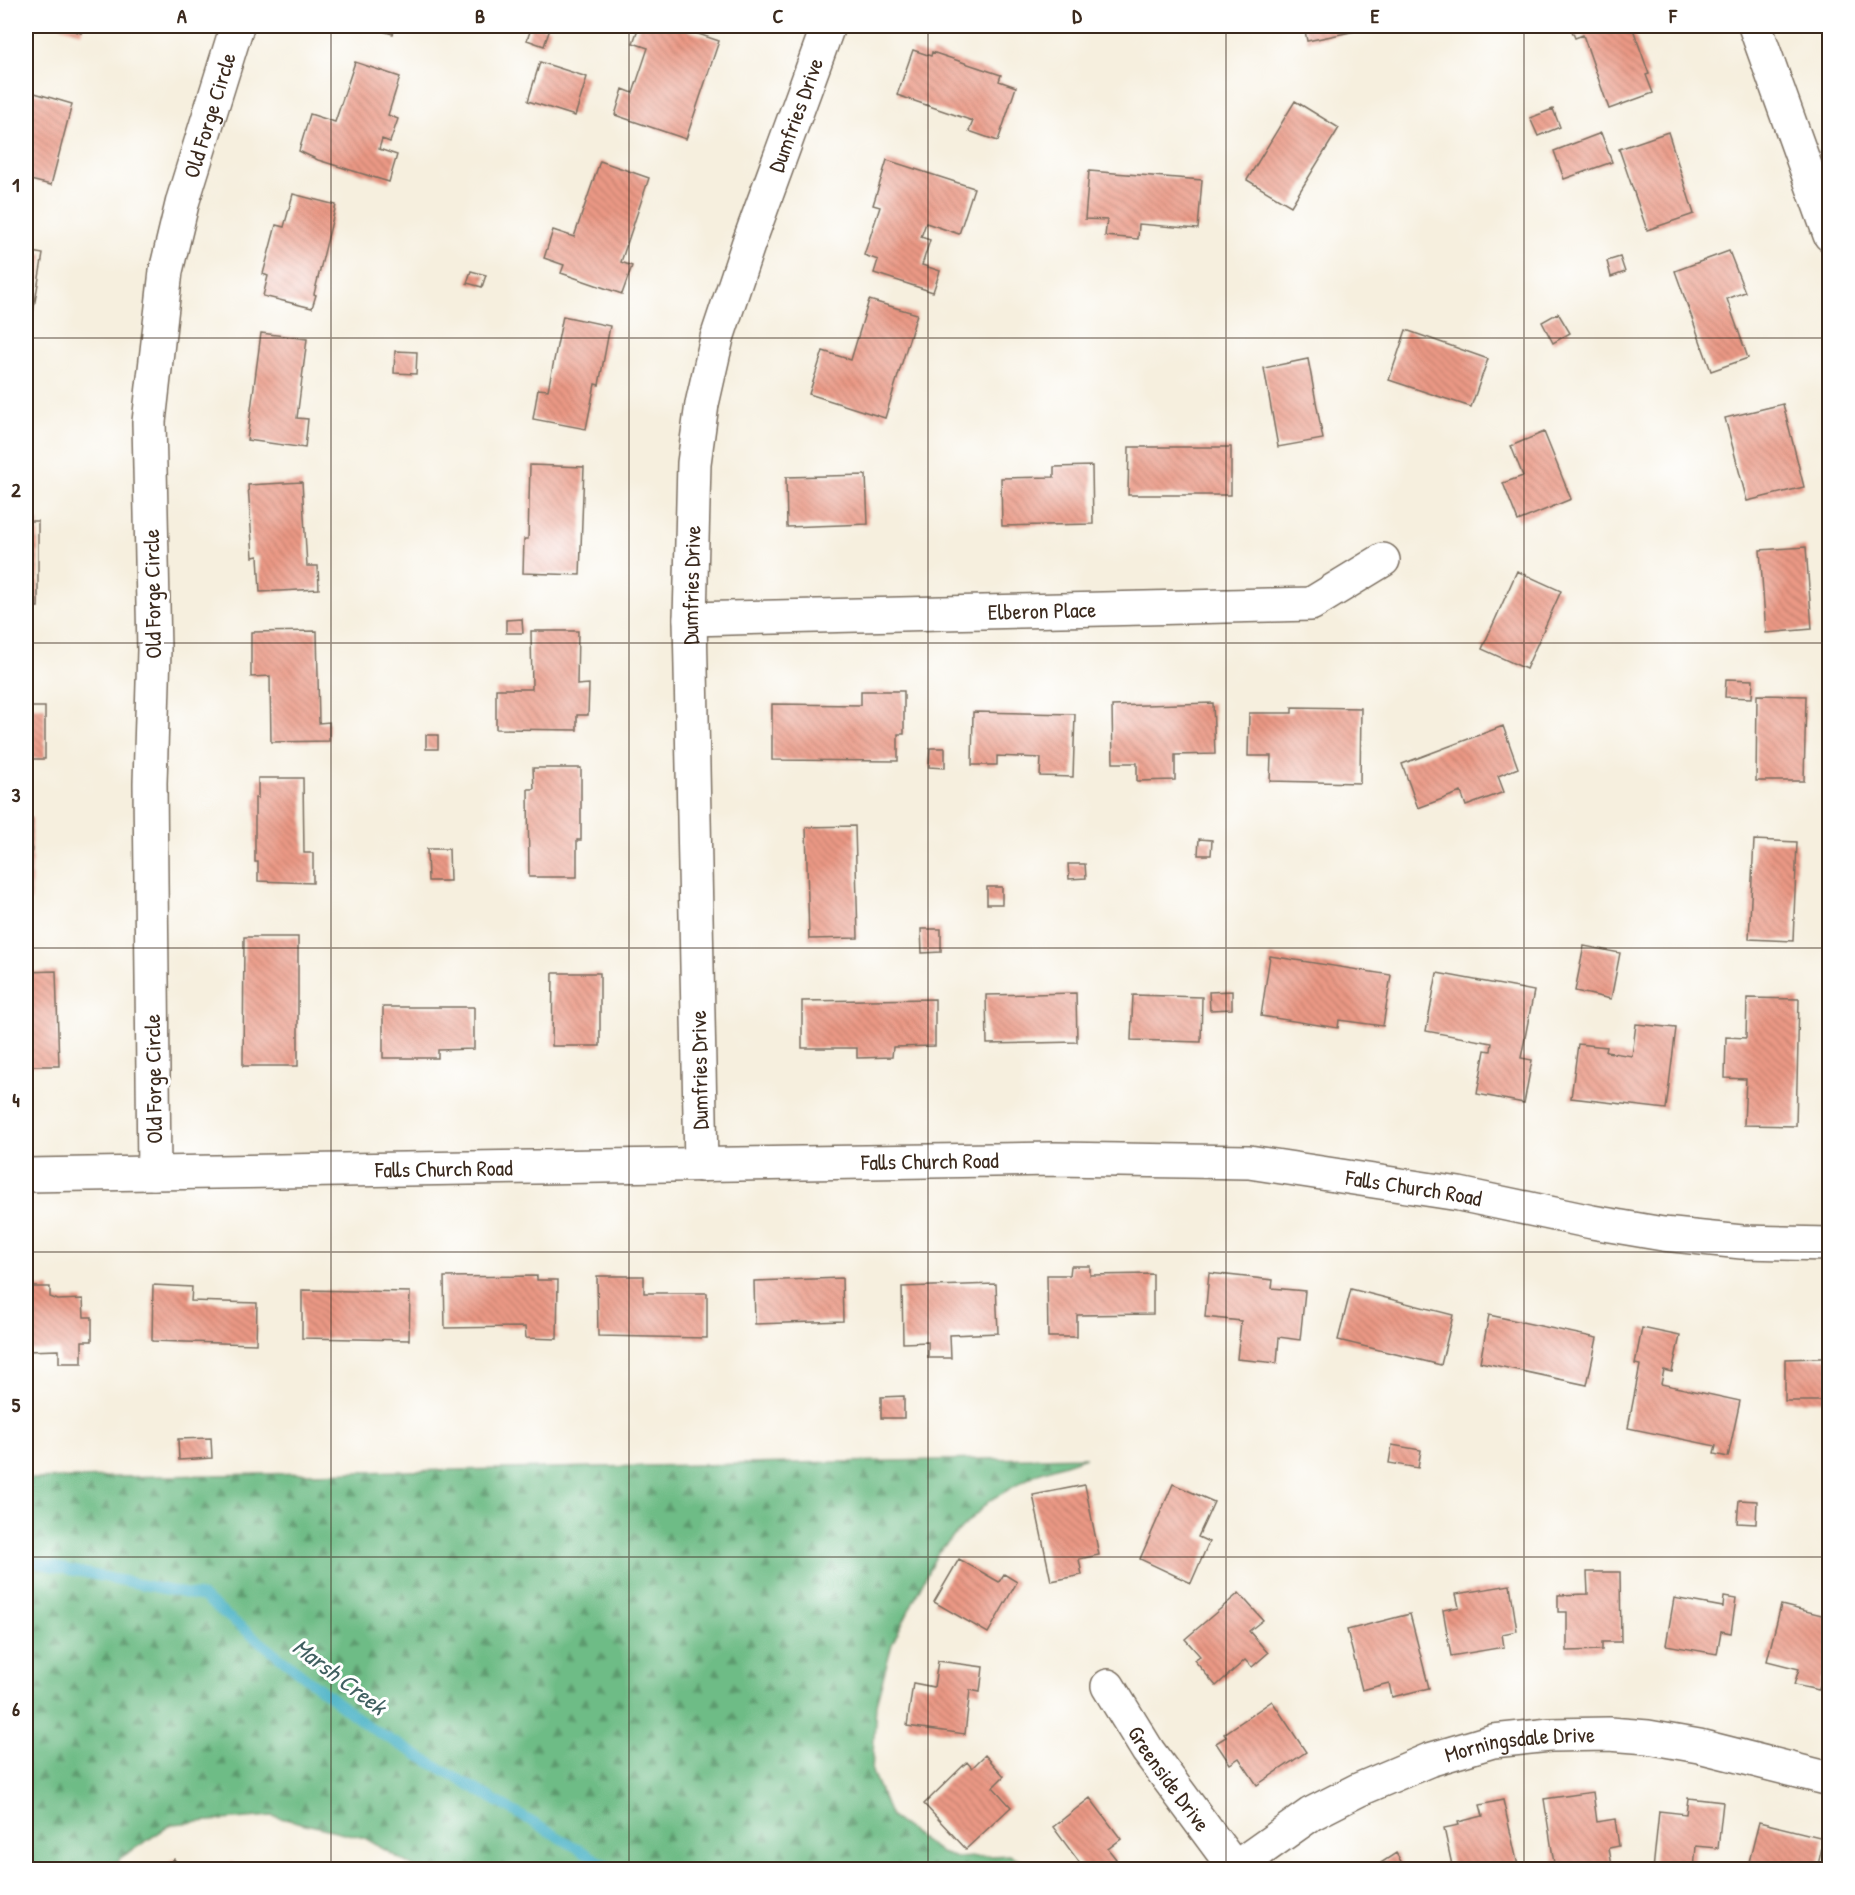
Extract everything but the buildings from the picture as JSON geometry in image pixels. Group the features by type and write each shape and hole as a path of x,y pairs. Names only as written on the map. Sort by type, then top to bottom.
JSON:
{"street":[{"name":"Old Forge Circle","path":"154,1173 150,783 154,650 149,422 166,271 183,200 237,26"},
{"name":"Dumfries Drive","path":"701,1165 690,619 694,463 702,404 717,338 828,26"},
{"path":"1755,26 1830,235"},
{"name":"Elberon Place","path":"690,619 1311,604 1383,560"},
{"name":"Falls Church Road","path":"26,1175 1055,1159 1249,1162 1459,1194 1592,1222 1663,1234 1742,1242 1830,1244"},
{"name":"Greenside Drive","path":"1108,1686 1148,1751 1235,1869"},
{"name":"Morningsdale Drive","path":"1235,1869 1311,1814 1358,1790 1429,1760 1493,1741 1550,1735 1609,1734 1648,1737 1699,1746 1830,1779"}],"green space":[{"path":"1086,1457 1038,1473 990,1500 938,1552 892,1644 876,1704 872,1772 891,1817 941,1853 957,1858 1010,1855 1027,1863 1031,1869 417,1869 365,1838 272,1816 172,1824 120,1858 115,1869 26,1869 26,1479"}],"waterway":[{"name":"Marsh Creek","path":"26,1561 203,1597 369,1727 615,1870"}]}
